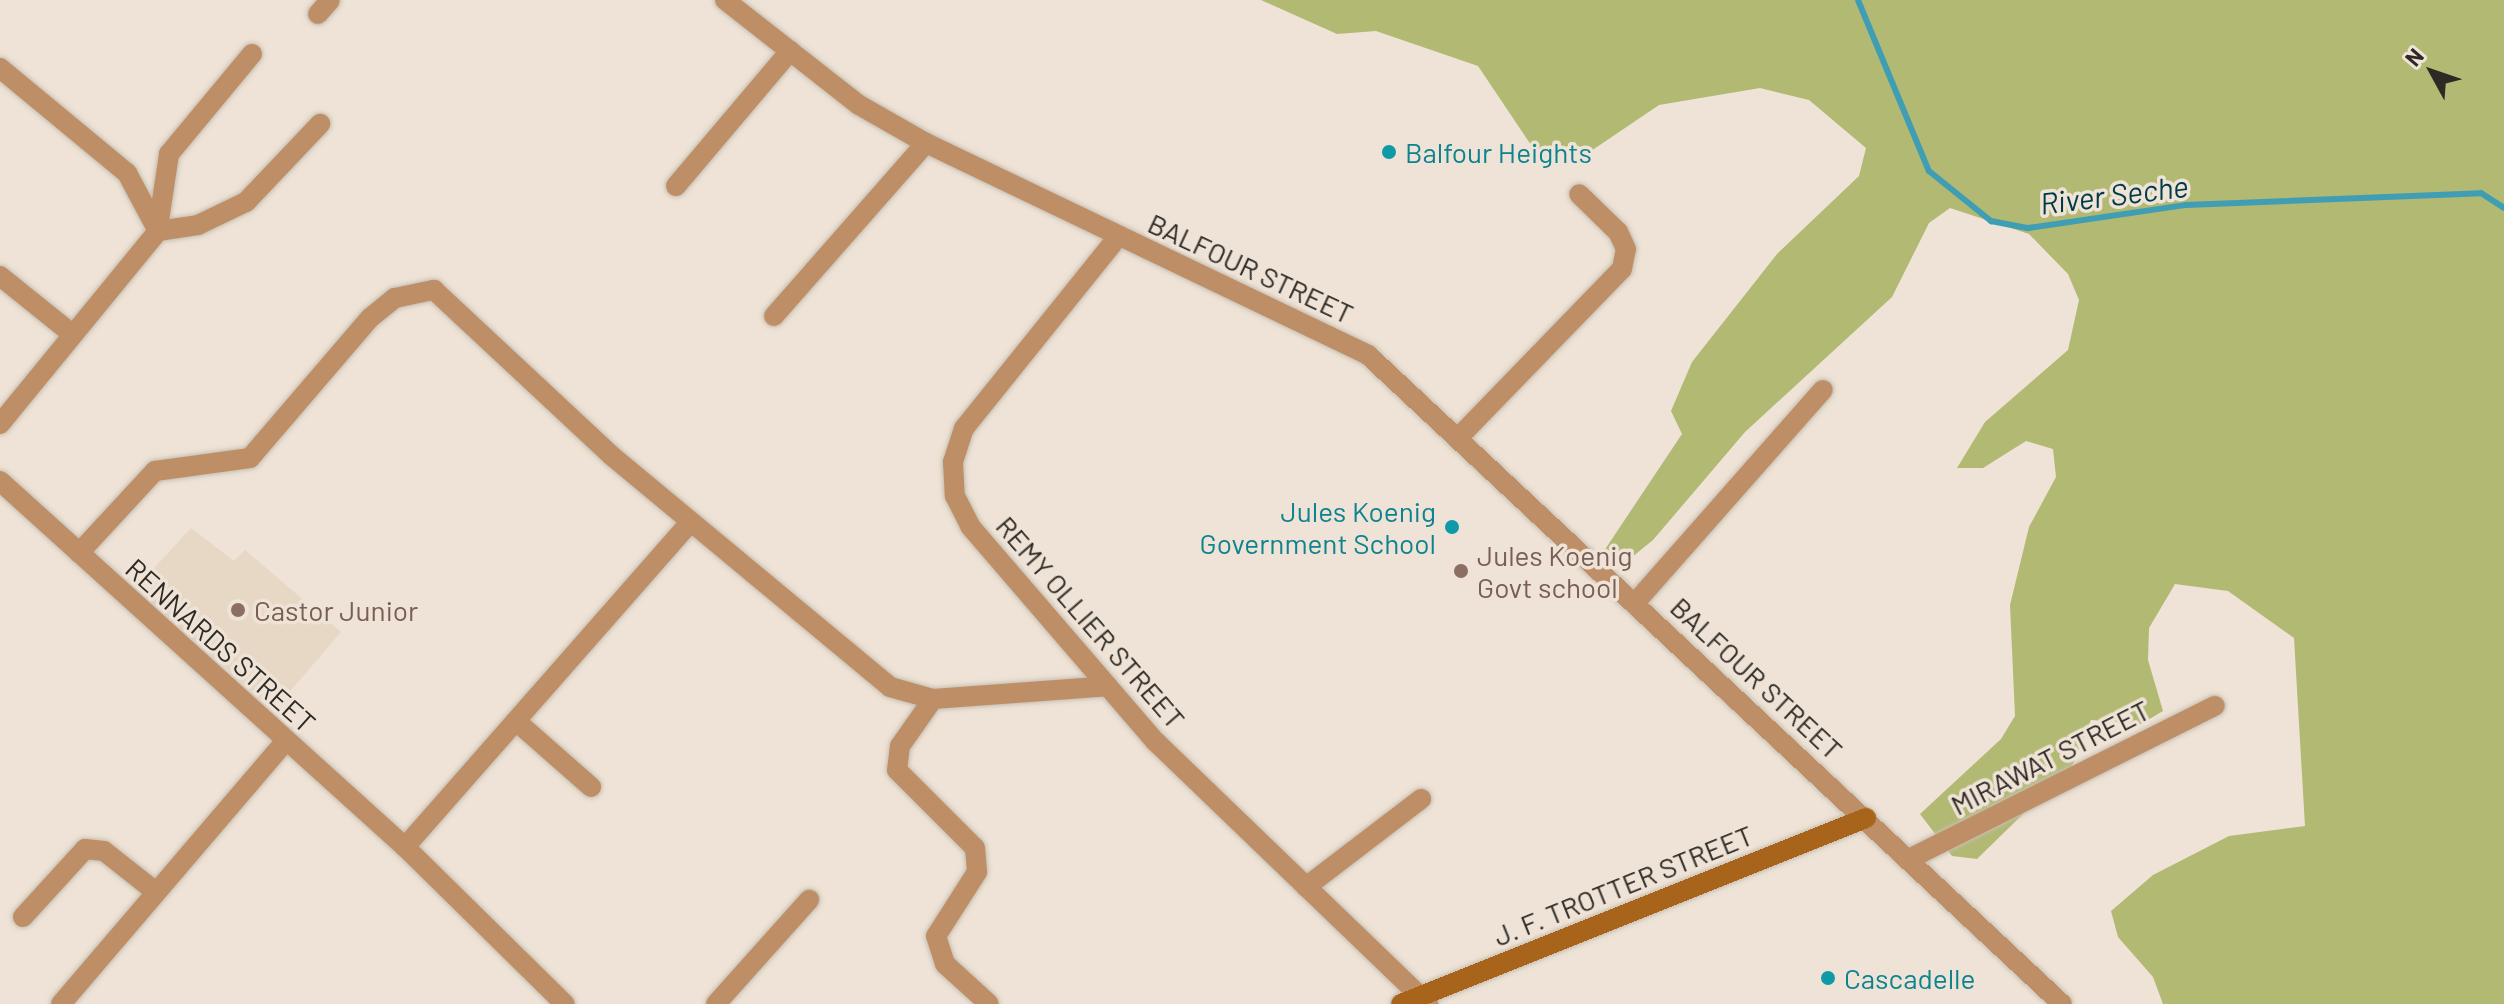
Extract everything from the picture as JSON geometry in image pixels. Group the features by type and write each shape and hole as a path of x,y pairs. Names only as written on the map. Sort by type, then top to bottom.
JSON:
{"street":[{"name":"BALFOUR STREET","path":"725,0 751,8 790,51 859,105 926,143 1117,238 1332,333 1368,355 2062,1004"},
{"path":"676,186 790,51"},
{"path":"0,424 71,333 158,231 169,154 252,54"},
{"path":"0,68 127,173 158,231"},
{"path":"158,231 198,225 246,202 320,124"},
{"path":"774,316 926,143"},
{"path":"1458,438 1622,269 1626,249 1618,232 1579,194"},
{"name":"REMY OLLIER STREET","path":"1117,238 964,428 953,462 955,496 970,526 1108,686 1416,1001"},
{"path":"0,276 71,333"},
{"path":"79,553 155,471 250,458 370,318 395,298 434,290 691,522 867,673 933,699 1108,686"},
{"path":"1635,603 1823,390"},
{"name":"RENNARDS STREET","path":"0,481 285,742 405,847 565,1004"},
{"path":"405,847 691,522"},
{"path":"933,699 900,746 897,770 975,848 977,872 936,936 945,964 989,1004"},
{"name":"MIRAWAT STREET","path":"1909,859 2215,706"},
{"path":"516,721 591,787"},
{"path":"61,1004 285,742"},
{"path":"1306,887 1421,799"},
{"name":"J. F. TROTTER STREET","path":"1416,1001 1866,818"},
{"path":"23,917 85,849 104,851 156,892"},
{"path":"716,1004 809,900"}],"shaded area":[{"name":"Castor Junior","path":"191,528 234,561 245,550 341,632 274,710 136,588"}],"green space":[{"path":"1261,0 2504,0 2504,1004 2163,1004 2153,977 2118,937 2111,911 2153,875 2229,836 2305,826 2294,638 2228,591 2175,584 2149,628 2148,660 2163,711 2141,724 2091,720 2072,766 1977,859 1952,856 1920,814 2001,739 2015,716 2010,605 2029,527 2056,477 2053,449 2026,441 1983,468 1957,468 1985,422 2068,350 2079,300 2068,274 2029,234 1950,208 1929,223 1892,297 1745,432 1653,540 1632,557 1604,551 1682,434 1671,411 1692,362 1777,254 1859,176 1866,148 1809,100 1760,88 1659,105 1591,151 1539,157 1478,66 1376,31 1337,34"}],"waterway":[{"name":"River Seche","path":"1858,0 1929,171 1991,221 2028,228 2186,205 2481,193 2504,208"}],"place":[{"name":"Balfour Heights","path":"1389,152"},
{"name":"Jules Koenig Government School","path":"1452,527"},
{"name":"Jules Koenig Govt school","path":"1461,571"},
{"name":"Castor Junior","path":"238,610"},
{"name":"Cascadelle","path":"1828,978"}]}
